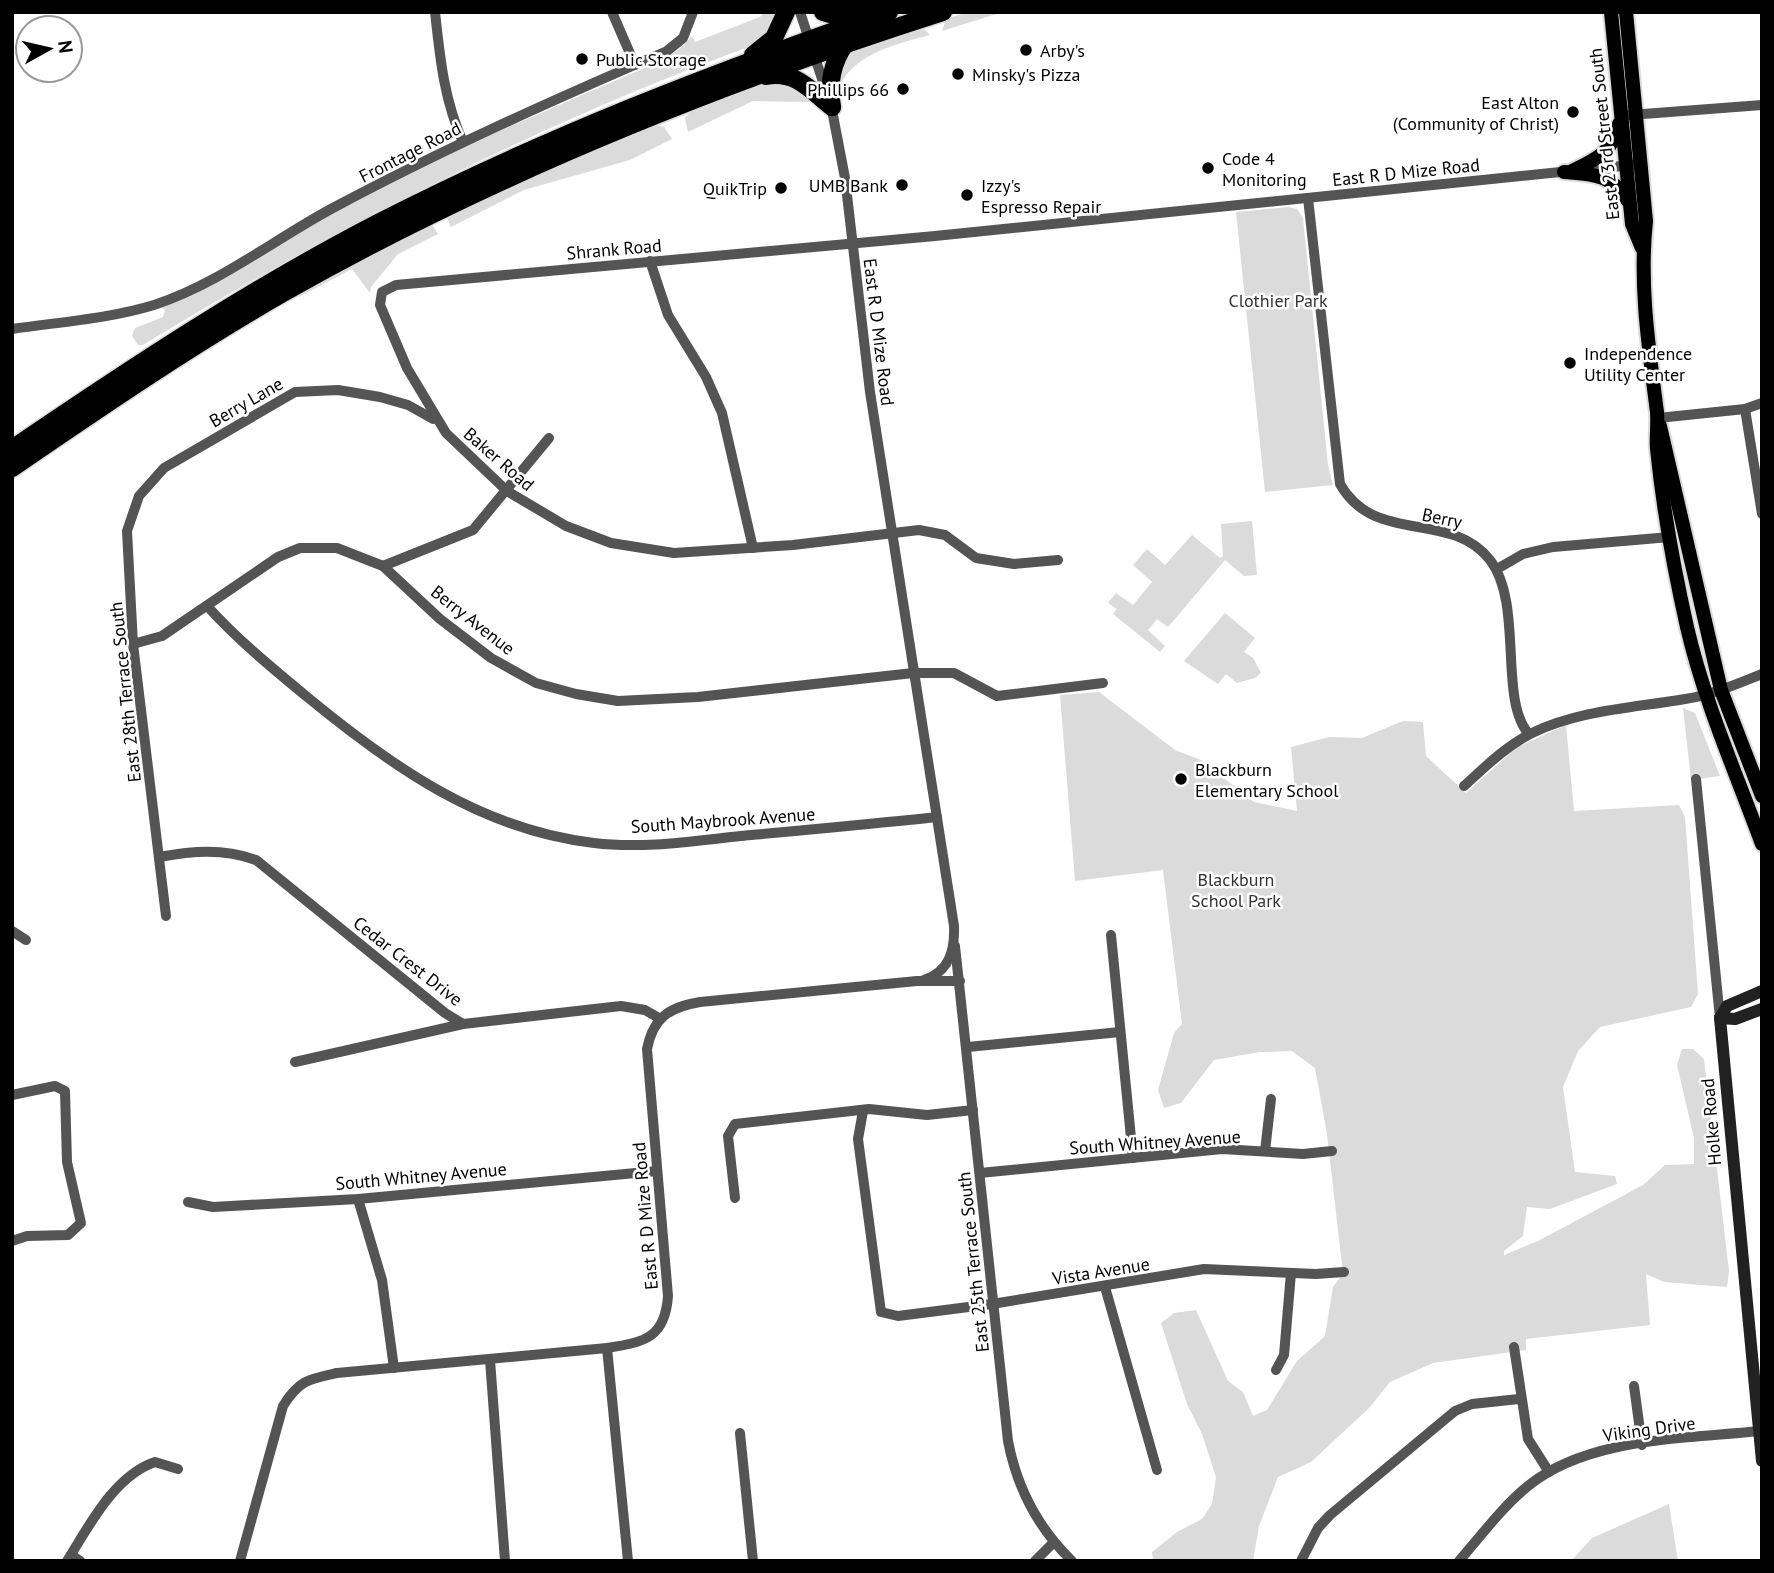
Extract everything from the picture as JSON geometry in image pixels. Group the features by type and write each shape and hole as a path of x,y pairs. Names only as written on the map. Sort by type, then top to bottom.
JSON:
{"highway":[{"path":"740,73 774,38 786,12"},
{"path":"822,12 836,16 865,12"},
{"path":"12,468 220,330 374,244 511,177 740,73 889,12"},
{"path":"811,46 846,43 943,12"},
{"path":"832,107 829,92 833,69 846,43"},
{"path":"12,449 160,348 376,225 516,155 655,96 740,73 790,76 807,85 832,107"}],"main road":[{"name":"East 23rd Street South","path":"1611,12 1621,116 1646,221 1643,249 1646,325 1658,418"},
{"name":"East 23rd Street South","path":"1626,12 1637,114 1632,224 1643,249"},
{"path":"1568,172 1604,155 1612,145 1621,116"},
{"path":"1568,172 1600,174 1613,182 1631,205"},
{"path":"1658,418 1656,446 1688,629 1762,796"},
{"path":"1658,418 1668,446 1714,692 1762,844"}],"street":[{"path":"435,12 443,84 451,115 463,142"},
{"path":"612,12 635,65"},
{"name":"Frontage Road","path":"12,329 129,310 153,304 206,283 330,209 501,122 667,51 683,38 693,12"},
{"path":"800,12 832,107 845,178 852,242"},
{"path":"1621,116 1762,105"},
{"name":"East R D Mize Road","path":"955,942 891,534 852,242 1633,165"},
{"name":"Berry","path":"1308,198 1336,472 1347,498 1362,511 1382,520 1463,537 1483,551 1497,569 1505,595 1517,705 1524,729 1529,734"},
{"name":"Shrank Road","path":"382,292 396,285 852,242"},
{"path":"650,261 668,316 706,377 722,413 753,548"},
{"name":"Baker Road","path":"382,292 380,304 407,368 437,421 478,466 507,491 566,526 611,543 674,553 753,548 919,530 945,536 976,558 1014,564 1058,560"},
{"name":"Berry Lane","path":"158,474 295,392 320,389 380,397 408,405 437,421"},
{"path":"1658,418 1745,409 1762,403"},
{"path":"1745,409 1758,469 1762,514"},
{"path":"383,566 473,530 549,438"},
{"name":"East 28th Terrace South","path":"158,474 139,496 127,531 134,644 166,916"},
{"path":"1497,569 1523,554 1544,549 1670,537"},
{"name":"Berry Avenue","path":"134,644 162,636 278,557 300,548 337,548 383,566 491,658 536,683 576,694 618,701 698,697 913,673 954,673 997,696 1103,683"},
{"name":"South Maybrook Avenue","path":"208,607 239,641 330,715 423,784 492,818 539,834 595,843 656,845 937,817"},
{"path":"1464,786 1496,756 1529,734 1589,713 1714,692 1762,674"},
{"name":"Holke Road","path":"1696,779 1762,1461"},
{"name":"Cedar Crest Drive","path":"159,857 215,851 236,852 256,860 445,1013 463,1024 621,1006 645,1010 659,1018"},
{"path":"12,931 26,940"},
{"path":"1111,934 1133,1158"},
{"path":"917,981 938,974 951,956 955,942"},
{"name":"East 25th Terrace South","path":"955,942 968,1047 992,1304 1011,1457 1022,1491 1053,1543 1072,1561"},
{"path":"659,1018 675,1007 700,1002 917,981 960,981"},
{"path":"1762,991 1727,1006 1720,1018 1735,1019 1762,1009"},
{"name":"East R D Mize Road","path":"240,1561 283,1406 292,1391 306,1379 607,1348 644,1340 662,1327 667,1315 668,1296 647,1049 659,1018"},
{"path":"295,1062 463,1024"},
{"path":"968,1047 1120,1032"},
{"path":"12,1096 55,1086 65,1091 66,1161 81,1216 77,1229 68,1236 27,1237 12,1241"},
{"path":"1265,1150 1270,1099"},
{"path":"735,1198 728,1136 735,1124 878,1109 926,1115 973,1110"},
{"name":"Vista Avenue","path":"863,1111 858,1139 876,1295 881,1312 898,1316 992,1304 1204,1269 1291,1273 1344,1272"},
{"name":"South Whitney Avenue","path":"980,1173 1222,1149 1303,1154 1332,1152"},
{"name":"South Whitney Avenue","path":"188,1202 213,1207 358,1199 657,1171"},
{"path":"358,1199 382,1280 391,1328 394,1368"},
{"path":"1276,1370 1284,1355 1291,1273"},
{"path":"1105,1287 1157,1470"},
{"path":"1514,1347 1519,1399 1528,1439 1549,1472"},
{"path":"607,1348 628,1561"},
{"path":"491,1360 505,1561"},
{"path":"1634,1386 1642,1444"},
{"path":"1301,1560 1318,1528 1330,1516 1455,1411 1472,1404 1519,1399"},
{"name":"Viking Drive","path":"1459,1561 1517,1497 1549,1472 1596,1452 1759,1431"},
{"path":"740,1433 753,1561"},
{"path":"73,1559 108,1499 133,1473 155,1462 178,1469"},
{"path":"1035,1561 1053,1543"}],"green space":[{"path":"764,12 776,12 765,41 603,105 446,177 293,258 143,345 138,345 132,336 135,328 163,317 165,310 160,307 442,156 663,60 692,36 695,42 760,17"},
{"path":"968,12 1003,12 942,31 946,19"},
{"path":"923,28 930,35 890,46 866,58 846,75 839,87 839,71 845,52"},
{"path":"776,77 804,94 809,102 753,101 688,132 685,118 703,103 726,92"},
{"path":"656,125 664,127 672,139 630,160 524,190 451,227 447,218 536,171 565,163"},
{"name":"Clothier Park","path":"1289,207 1297,209 1303,218 1328,465 1333,485 1265,492 1236,212"},
{"path":"431,223 438,234 398,254 371,287 370,293 352,269 299,297 300,291"},
{"path":"1252,521 1257,575 1244,576 1225,560 1168,627 1157,619 1148,630 1165,646 1160,652 1113,614 1117,609 1108,603 1116,593 1133,605 1152,582 1133,565 1147,549 1165,565 1192,535 1220,558 1223,556 1221,524"},
{"path":"1225,613 1255,638 1244,652 1253,658 1261,673 1255,678 1237,683 1226,674 1218,684 1184,661"},
{"name":"Blackburn School Park","path":"1099,692 1175,750 1201,760 1254,802 1297,811 1291,747 1329,737 1362,738 1403,721 1423,722 1426,756 1466,793 1516,748 1566,725 1574,811 1679,805 1685,817 1698,994 1691,1007 1600,1027 1578,1051 1563,1087 1575,1172 1615,1176 1617,1184 1550,1209 1527,1207 1523,1236 1504,1251 1504,1255 1538,1241 1643,1185 1665,1165 1694,1164 1694,1138 1677,1065 1682,1049 1693,1049 1704,1059 1729,1271 1727,1287 1664,1282 1646,1274 1650,1325 1526,1339 1526,1350 1433,1363 1390,1382 1369,1408 1311,1462 1278,1477 1259,1526 1253,1561 1153,1561 1152,1552 1177,1532 1202,1519 1212,1504 1216,1477 1202,1434 1187,1404 1161,1323 1174,1313 1196,1310 1228,1381 1243,1392 1253,1416 1267,1410 1297,1361 1325,1336 1333,1287 1343,1274 1327,1134 1315,1068 1292,1051 1260,1052 1214,1060 1181,1103 1164,1108 1158,1090 1174,1033 1182,1024 1163,870 1075,881 1060,695"},
{"path":"1683,708 1695,713 1720,776 1691,780"},
{"path":"1669,1504 1678,1561 1571,1561 1592,1538"}],"place":[{"name":"Arby's","path":"1026,50"},
{"name":"Public Storage","path":"582,59"},
{"name":"Minsky's Pizza","path":"958,74"},
{"name":"Phillips 66","path":"903,89"},
{"name":"East Alton (Community of Christ)","path":"1573,112"},
{"name":"Code 4 Monitoring","path":"1208,168"},
{"name":"UMB Bank","path":"902,185"},
{"name":"QuikTrip","path":"781,188"},
{"name":"Izzy's Espresso Repair","path":"967,195"},
{"name":"Independence Utility Center","path":"1570,363"},
{"name":"Blackburn Elementary School","path":"1181,779"}]}
